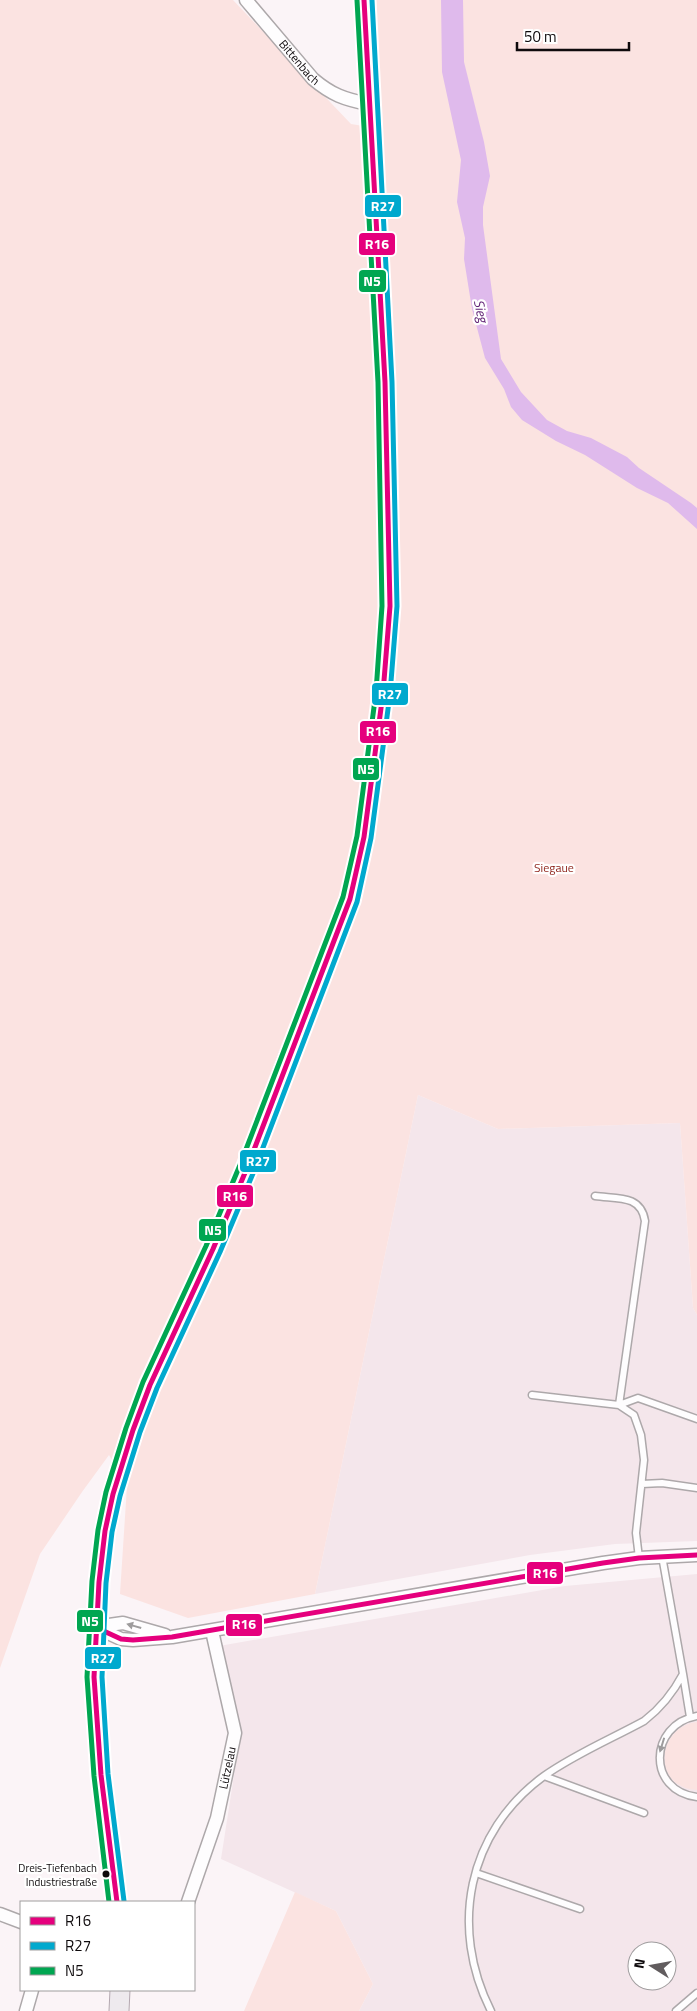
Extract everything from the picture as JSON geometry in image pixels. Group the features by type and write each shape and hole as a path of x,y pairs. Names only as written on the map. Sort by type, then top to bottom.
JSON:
{"main road":[{"path":"117,1901 101,1775 94,1677 95,1627 105,1531 113,1494 133,1430 150,1385 214,1249 350,899 364,837 383,693 390,606 385,382 368,104 364,0"},
{"path":"119,2011 120,1991"}],"street":[{"name":"Bittenbach","path":"246,0 313,79 325,90 342,99 368,104"},
{"path":"95,1627 123,1623 172,1637 639,1558 697,1555"},
{"name":"Lützelau","path":"188,1901 217,1818 234,1733 212,1631"},
{"path":"0,1914 20,1922"},
{"path":"26,2011 32,1991"}],"lane":[{"path":"594,1196 636,1202 644,1210 645,1221 619,1405"},
{"path":"532,1395 619,1405 638,1398 697,1419"},
{"path":"619,1405 634,1415 641,1435 644,1460 636,1533 639,1558"},
{"path":"642,1484 662,1483 697,1488"},
{"path":"662,1556 683,1674 694,1716 677,1723 666,1733 661,1746 660,1759 663,1772 671,1785 682,1793 697,1797"},
{"path":"491,2011 475,1972 470,1947 469,1907 476,1872 484,1850 500,1821 514,1804 544,1776 655,1713 675,1690 683,1674"},
{"path":"544,1776 644,1813"},
{"path":"476,1872 580,1909"},
{"path":"676,2011 697,1993"}],"shaded area":[{"path":"418,1095 498,1129 680,1123 693,1308 697,1315 697,1541 615,1544 530,1555 315,1594"},
{"path":"697,1574 697,2011 359,2011 373,1984 336,1911 221,1859 241,1730 219,1646 565,1586"}],"green space":[{"name":"Siegaue","path":"0,0 233,0 351,124 382,129 376,0 697,0 697,1315 693,1308 680,1123 498,1129 418,1095 315,1594 188,1618 120,1594 127,1486 109,1455 40,1554 0,1668"},
{"path":"697,1722 697,1790 682,1787 672,1779 666,1769 665,1757 667,1745 673,1734 683,1726"},
{"path":"295,1892 336,1911 373,1984 359,2011 244,2011"}],"water":[{"name":"Sieg","path":"441,0 463,0 464,62 484,142 490,176 483,207 483,225 501,359 521,392 547,420 567,431 591,438 627,457 639,468 691,503 697,508 697,529 668,503 637,488 585,455 556,441 522,420 511,407 504,389 485,358 472,309 464,259 465,238 457,202 461,160 442,72"}],"transit line":[{"name":"N5","path":"109,1901 94,1776 87,1677 92,1581 98,1530 106,1492 143,1382 206,1246 240,1165 343,897 357,836 376,692 382,606 378,382 357,0"},
{"name":"R16","path":"117,1901 101,1775 94,1677 99,1582 105,1531 113,1494 133,1430 150,1385 213,1249 247,1168 350,899 364,837 383,693 390,606 385,382 364,0"},
{"name":"R27","path":"124,1901 108,1774 102,1677 106,1583 112,1532 120,1496 140,1432 157,1388 220,1252 254,1171 357,902 371,838 390,694 397,606 392,382 372,0"},
{"name":"R16","path":"95,1627 121,1639 172,1637 603,1563 639,1558 697,1555"}],"place":[{"name":"Dreis-Tiefenbach Industriestraße","path":"106,1874"}]}
